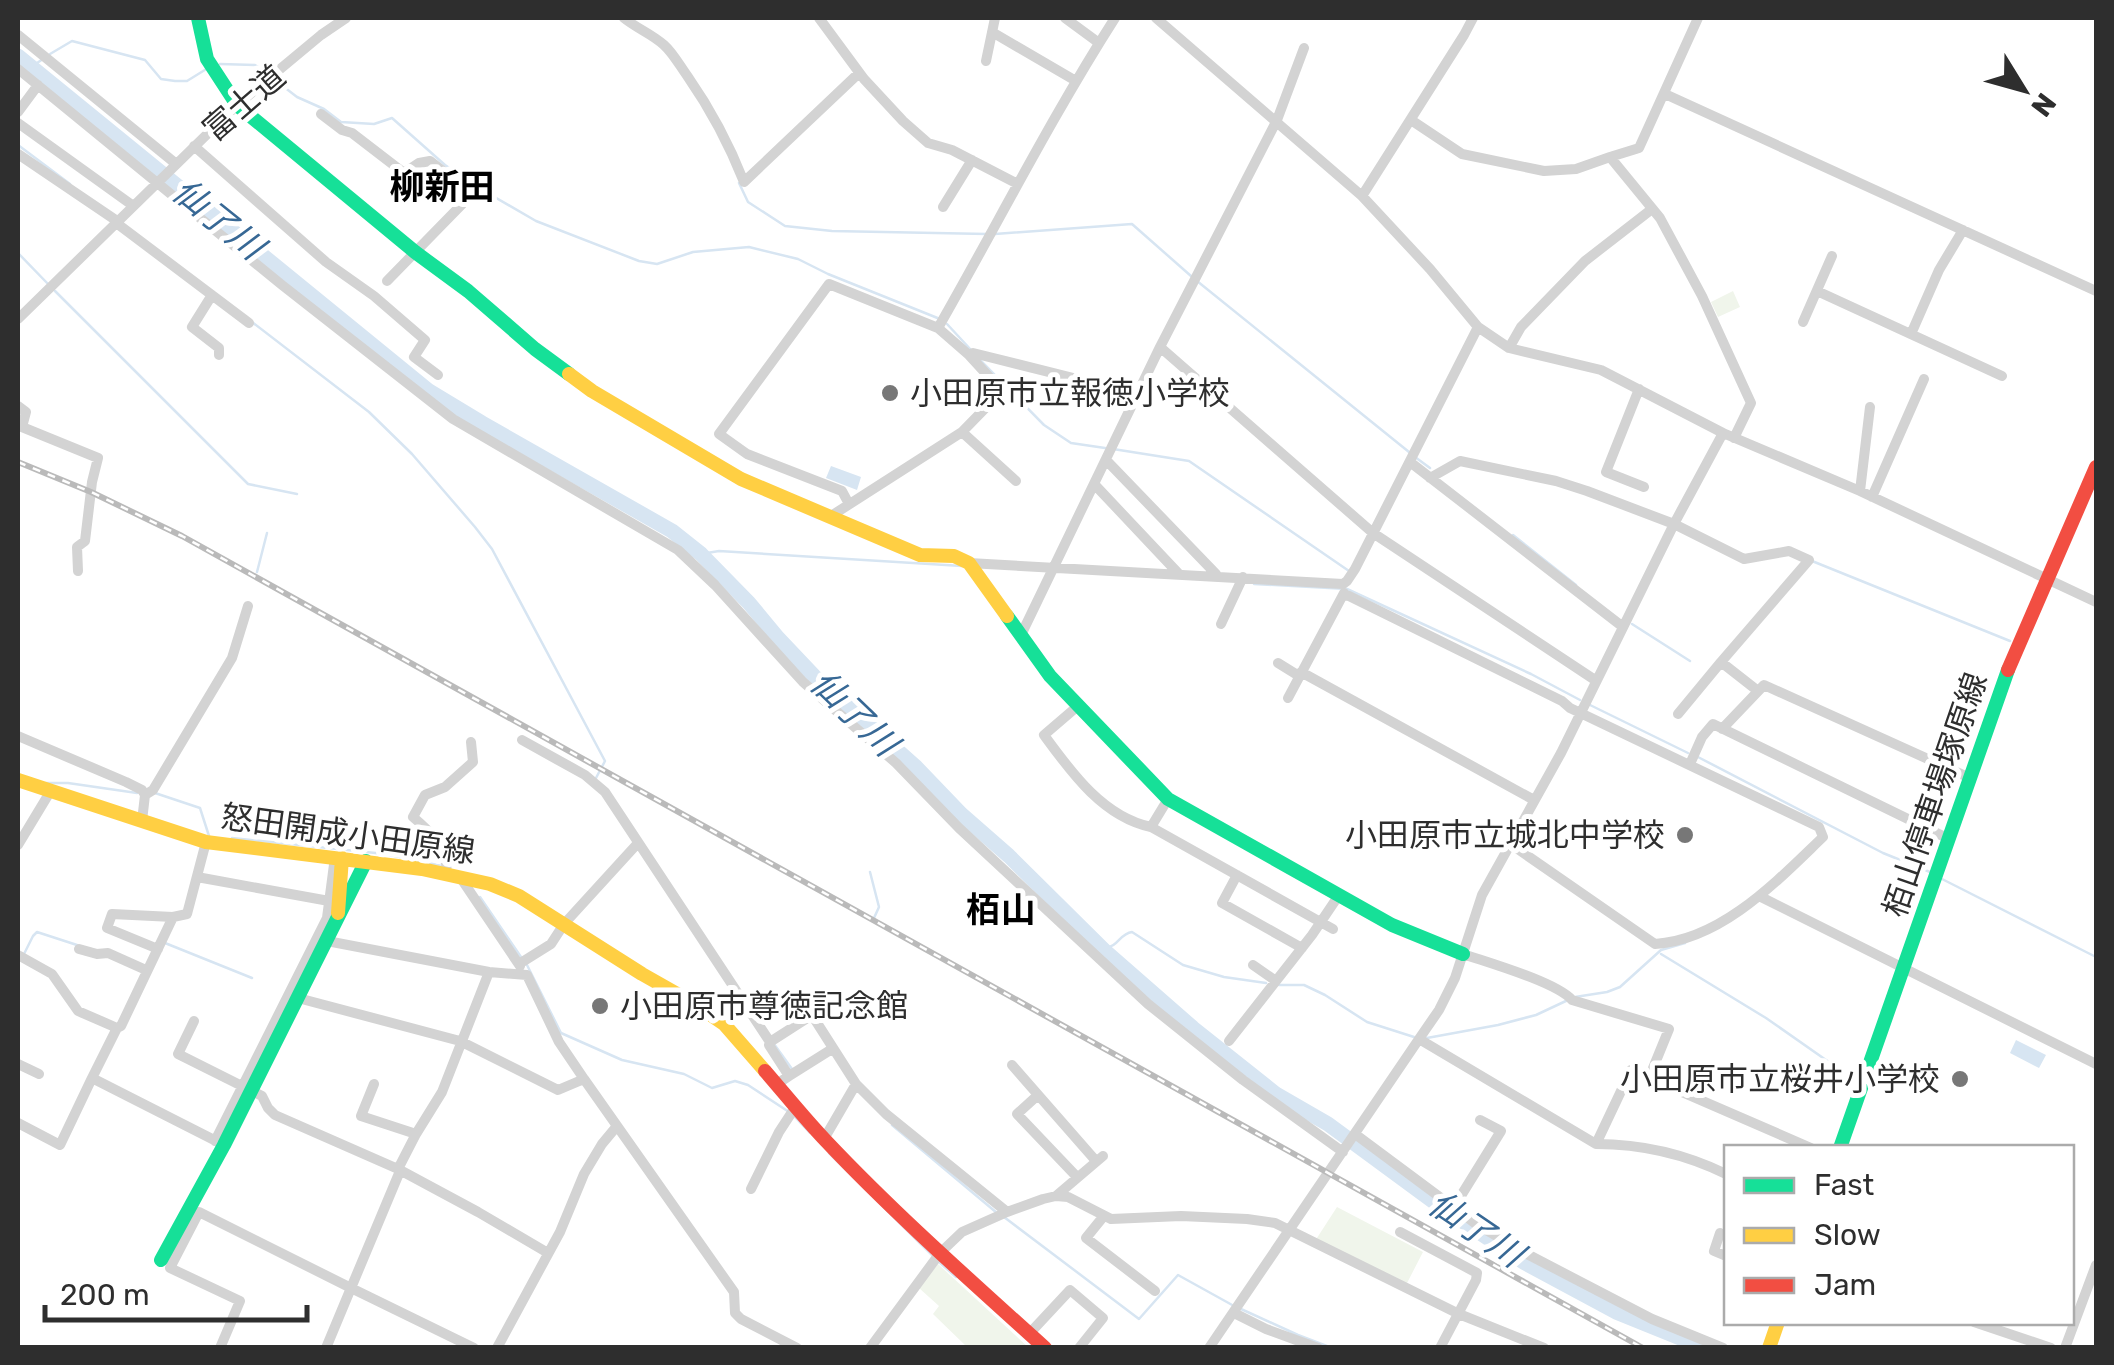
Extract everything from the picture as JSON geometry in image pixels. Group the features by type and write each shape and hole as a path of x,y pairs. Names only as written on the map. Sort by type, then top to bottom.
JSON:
{"street":[{"path":"198,18 212,68 236,105 562,370 741,479 920,555 954,556 972,567 1050,676 1168,799 1392,924 1570,997 1669,1029 1649,1078"},
{"name":"富士道","path":"18,319 236,105 346,18"},
{"path":"624,18 662,43 682,69 724,135 744,182 860,73"},
{"path":"819,18 860,73 928,143 1018,184"},
{"path":"986,61 995,18"},
{"path":"1065,18 1099,43"},
{"path":"938,328 1115,18"},
{"path":"1156,18 1362,196 1478,327 1509,348 1601,370 1729,435 1872,496 2096,602"},
{"path":"1362,196 1473,18"},
{"path":"1411,120 1462,154 1544,172 1576,170 1639,148 1698,18"},
{"path":"992,32 1076,81"},
{"path":"18,35 175,164"},
{"path":"1021,635 1160,347 1276,120 1304,48"},
{"path":"18,69 282,285 454,419 678,550 716,585 803,682 896,763 959,828 1148,1004 1243,1080 1344,1150"},
{"path":"18,112 38,86"},
{"path":"1665,94 2096,291"},
{"path":"321,114 404,172 430,161 472,194 387,281"},
{"path":"18,123 132,205"},
{"path":"194,146 312,250 425,340 414,357 438,374"},
{"path":"18,154 118,219 249,323"},
{"path":"1209,1348 1449,991 1482,895 1561,753 1674,524 1751,403 1702,296 1660,218 1610,158"},
{"path":"942,206 972,160"},
{"path":"1509,348 1521,327 1585,261 1652,209"},
{"path":"1910,334 1938,270 1963,230"},
{"path":"1803,322 1832,256"},
{"path":"831,516 962,432 1002,391 938,328 829,284 718,434 747,454 842,491 849,504"},
{"path":"1817,291 2002,376"},
{"path":"212,295 192,327 220,348 219,355"},
{"path":"1288,698 1478,327"},
{"path":"1160,347 1373,533 1596,680"},
{"path":"968,355 1137,394"},
{"path":"1872,496 1924,379"},
{"path":"1639,389 1606,472 1644,488"},
{"path":"18,406 26,412 22,426 98,458 86,541 77,546 78,571"},
{"path":"1860,491 1870,407"},
{"path":"962,432 1016,481"},
{"path":"741,479 747,454"},
{"path":"1107,461 1217,575"},
{"path":"1430,478 1460,461 1484,465 1556,481 1674,524 1744,559 1790,551 1808,560 1678,714"},
{"path":"1410,462 1623,627"},
{"name":"栢山停車場塚原線","path":"1841,1145 2016,648 2096,467"},
{"path":"1095,485 1179,574"},
{"path":"972,567 1054,567 1217,575 1241,581 1346,584 1580,712 1819,828 1823,837 1765,899 1713,926 1655,944 1509,843"},
{"path":"1221,624 1241,581"},
{"path":"146,795 154,790 232,658 248,606"},
{"path":"1721,662 1758,691"},
{"path":"1278,663 1534,800"},
{"path":"1722,729 1764,685 1970,778"},
{"path":"1080,705 1044,735 1103,803 1334,929"},
{"path":"1690,764 1702,737 1713,724 1949,839"},
{"path":"18,736 142,790 146,795 142,822"},
{"path":"522,740 585,775 606,792 770,1042 783,1080 832,1049"},
{"path":"471,742 473,762 446,786 425,795 413,816 431,833 519,964 558,1042 734,1292 735,1313 797,1348"},
{"name":"怒田開成小田原線","path":"18,780 206,842 460,876 510,891 716,1018 783,1080 796,1106 824,1138 940,1254 1045,1348"},
{"path":"18,845 50,792"},
{"path":"1151,827 1168,799"},
{"path":"158,949 108,928 112,914 186,914 206,842"},
{"path":"519,964 551,944 564,924 638,843"},
{"path":"161,1260 326,918 338,858"},
{"path":"338,858 338,918"},
{"path":"247,1088 298,998 366,861"},
{"path":"1237,875 1222,903 1302,948"},
{"path":"197,877 329,901"},
{"path":"1229,1040 1339,895"},
{"path":"1765,899 2096,1064"},
{"path":"18,1122 60,1145 173,917"},
{"path":"326,941 526,976"},
{"path":"80,949 108,953 146,970"},
{"path":"18,956 52,974 78,1011 117,1028"},
{"path":"1253,965 1274,983"},
{"path":"326,1348 399,1170 442,1092 488,972"},
{"path":"298,998 460,1041 558,1090 584,1080"},
{"path":"770,1042 812,1015 856,1084 886,1114 1007,1212"},
{"path":"194,1021 178,1054 262,1096 276,1115 399,1170 548,1253"},
{"path":"1420,1039 1596,1144 1625,1144 1694,1158 1724,1173"},
{"path":"18,1064 39,1074"},
{"path":"870,1348 940,1254 962,1232 1056,1196 1100,1158 1012,1065"},
{"path":"1596,1144 1631,1070 1804,1145"},
{"path":"92,1078 220,1143"},
{"path":"374,1084 361,1116 416,1134"},
{"path":"824,1138 856,1084"},
{"path":"1038,1095 1017,1114 1078,1178"},
{"path":"751,1190 796,1106"},
{"path":"1454,1208 1501,1131 1480,1120"},
{"path":"497,1348 560,1232 584,1174 618,1126"},
{"path":"1355,1134 1476,1224 1527,1254 1652,1320 1723,1348"},
{"path":"1056,1196 1068,1197 1104,1218 1181,1216 1275,1224 1459,1314 1544,1348"},
{"path":"220,1348 240,1301 170,1268 199,1212 474,1348"},
{"path":"1104,1218 1086,1238 1155,1290"},
{"path":"1400,1232 1476,1273 1476,1280 1440,1348"},
{"path":"1720,1232 1714,1251 1724,1255"},
{"path":"2074,1324 2096,1265"},
{"path":"1029,1334 1070,1290 1102,1318 1078,1348"},
{"path":"1234,1312 1266,1329 1318,1348"},
{"path":"1983,1325 2052,1348"}],"shaded area":[{"path":"1733,291 1740,307 1718,317 1711,302"},
{"path":"1337,1207 1423,1252 1406,1285 1315,1241"},
{"path":"938,1264 1028,1347 967,1347 933,1314 939,1306 919,1288"}],"water":[{"path":"831,466 861,477 857,490 826,478"},
{"path":"2016,1040 2046,1055 2039,1068 2010,1053"}],"waterway":[{"path":"50,54 72,41 145,60 161,79 175,81 187,81 208,68"},
{"name":"仙了川","path":"18,56 429,391 672,531 701,554 814,676 915,766 1106,952 1276,1094 1328,1124 1525,1263 1616,1312 1705,1348"},
{"path":"31,67 43,59"},
{"path":"220,64 255,65 269,74"},
{"path":"275,80 341,122 374,124 392,118 445,165 479,188 536,221 639,261 657,264 693,252 749,247 798,259 940,319"},
{"path":"18,145 70,184"},
{"path":"739,183 748,202 785,226 832,231 987,234"},
{"path":"995,234 1132,224 1191,276"},
{"path":"18,253 49,285"},
{"path":"1197,281 1409,452"},
{"path":"55,291 248,484 297,494"},
{"path":"252,322 369,412 412,454 492,549 605,761 596,778"},
{"path":"947,324 972,351"},
{"path":"981,361 1044,425 1071,443 1105,448"},
{"path":"1113,449 1189,461 1349,571"},
{"path":"1415,457 1430,468"},
{"path":"257,572 267,533"},
{"path":"1513,535 1576,585"},
{"path":"701,554 719,551 962,566"},
{"path":"1812,561 2010,641"},
{"path":"1254,584 1347,589 1580,700"},
{"path":"1632,624 1690,661"},
{"path":"1588,704 1688,753"},
{"path":"1696,756 1883,853 1930,872"},
{"path":"46,783 137,793"},
{"path":"155,793 200,808 209,836"},
{"path":"232,838 385,854 442,866"},
{"path":"870,872 879,907 874,918"},
{"path":"1942,879 2096,957"},
{"path":"480,897 521,957"},
{"path":"24,954 37,932 77,945"},
{"path":"1103,949 1132,932 1183,965 1224,977 1266,983"},
{"path":"165,943 252,978"},
{"path":"1575,997 1620,987 1661,950 1685,943"},
{"path":"1661,954 1766,1018 1836,1067"},
{"path":"526,963 561,1033 622,1060 684,1074 712,1088 735,1081 748,1085 789,1112"},
{"path":"1279,985 1304,985 1367,1022 1414,1037"},
{"path":"1427,1038 1536,1015 1568,1000"},
{"path":"774,1044 792,1069"},
{"path":"795,1117 810,1133"},
{"path":"892,1125 997,1213"},
{"path":"829,1153 934,1257"},
{"path":"1004,1217 1139,1319 1178,1275 1234,1306"},
{"path":"939,1262 956,1277"},
{"path":"1241,1309 1332,1348"}],"railway":[{"path":"18,462 182,536 1643,1348"}],"traffic: fast":[{"path":"198,18 207,59 237,105 569,374"},
{"path":"1007,616 1050,676 1168,799 1392,925 1463,954"},
{"path":"1841,1145 2008,670"},
{"path":"161,1260 224,1145 366,861"}],"traffic: slow":[{"path":"569,374 741,479 920,555 954,556 969,563 1007,616"},
{"path":"18,780 206,842 422,869 490,884 519,896 695,1004 724,1024 765,1071"},
{"path":"338,913 342,858"},
{"path":"1769,1348 1777,1325"}],"traffic: jam":[{"path":"2008,670 2096,467"},
{"path":"765,1071 879,1195 1045,1348"}],"place":[{"name":"小田原市立報徳小学校","path":"890,393"},
{"name":"小田原市立城北中学校","path":"1685,835"},
{"name":"小田原市尊徳記念館","path":"600,1006"},
{"name":"小田原市立桜井小学校","path":"1960,1079"}],"district":[{"name":"柳新田","path":"442,187"},
{"name":"栢山","path":"1001,910"}]}
